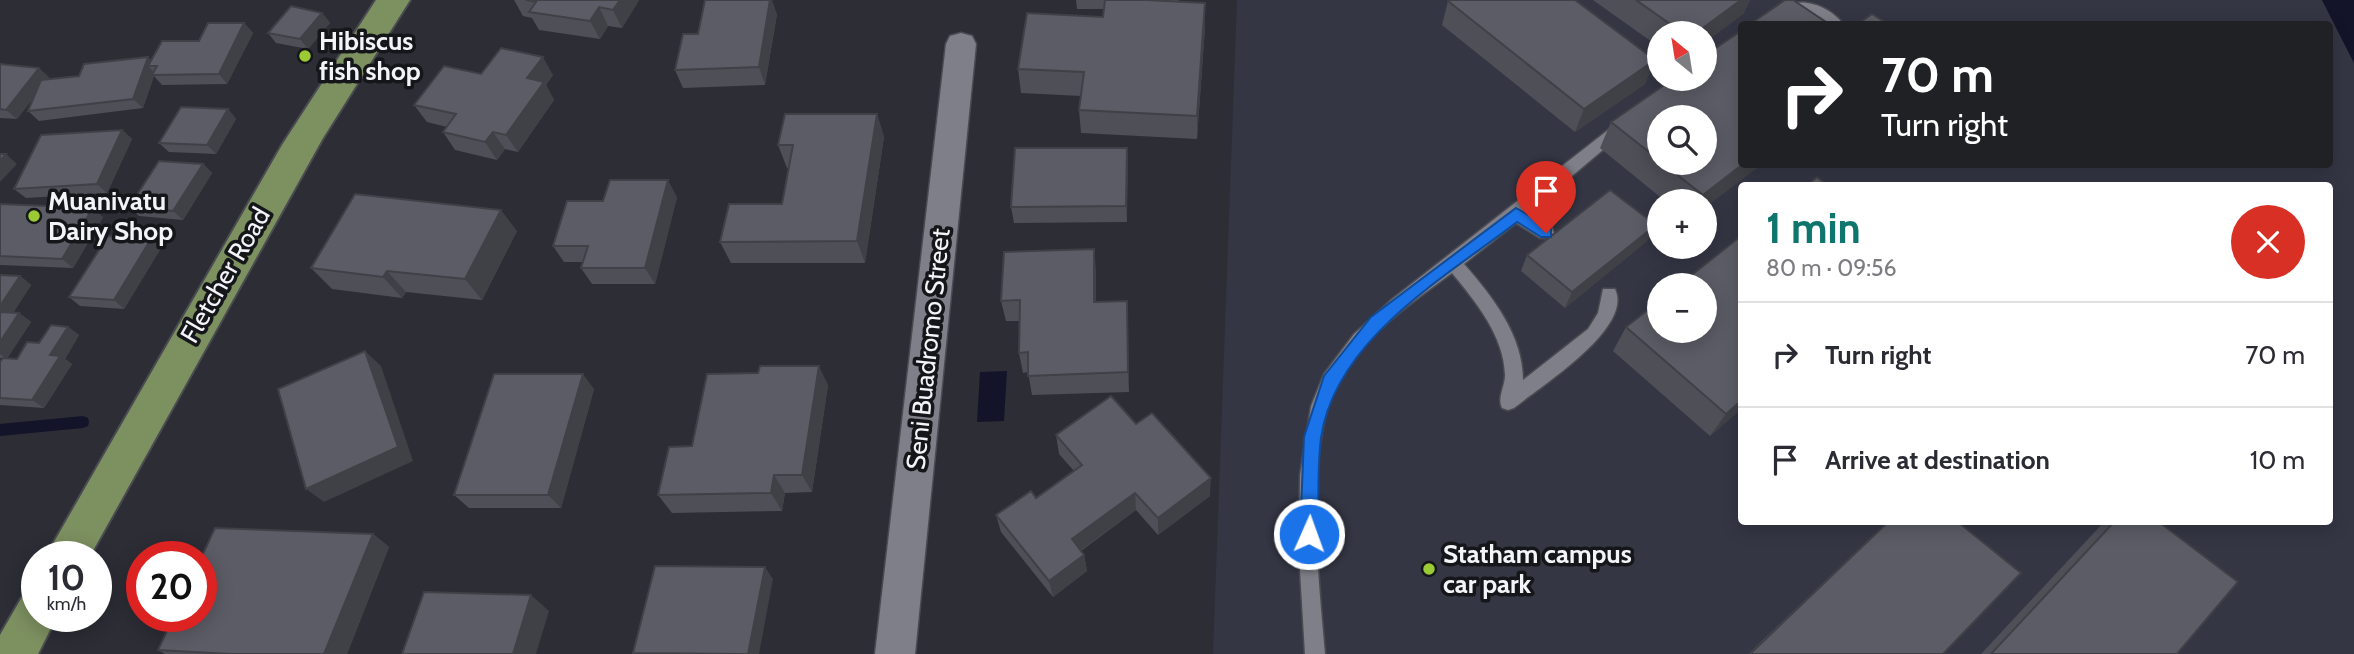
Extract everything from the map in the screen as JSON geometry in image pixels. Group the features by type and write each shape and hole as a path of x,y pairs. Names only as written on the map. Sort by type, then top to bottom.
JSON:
{"main road":[{"name":"Fletcher Road","path":"75,541 269,199 342,76 394,0"},
{"path":"14,654 26,632"}],"street":[{"name":"Seni Buadromo Street","path":"895,654 961,44"}],"lane":[{"path":"1772,21 1793,7 1808,6 1831,21"},
{"path":"1315,654 1308,559 1313,437 1330,381 1376,322 1516,214 1617,129"},
{"path":"1516,214 1546,233"},
{"path":"1453,263 1484,299 1505,337 1514,376 1508,402 1594,334 1606,315 1609,294"}],"shaded area":[{"path":"1237,0 2322,0 2333,21 1738,21 1738,168 2333,168 2333,22 2354,63 2354,654 1213,654"}],"water":[{"path":"2322,0 2354,0 2354,63 2333,21"},
{"path":"1007,371 1004,421 977,422 980,372"}],"building":[{"path":"526,0 620,0 613,10 599,7 590,21 529,12 536,2"},
{"path":"705,0 770,0 759,67 675,70 683,34 698,34"},
{"path":"1105,0 1205,3 1197,116 1079,110 1084,72 1018,69 1027,13 1103,17"},
{"path":"1575,0 1647,54 1647,66 1584,109 1448,1"},
{"path":"1636,0 1741,0 1712,21 1666,21"},
{"path":"1785,0 1793,0 1824,21 1754,21"},
{"path":"291,6 322,13 300,39 268,33"},
{"path":"1872,14 1883,21 1862,21"},
{"path":"208,23 244,23 219,74 152,75 157,66 148,66 162,41 199,41"},
{"path":"1738,33 1738,168 1711,189 1695,189 1677,175 1717,175 1717,105 1647,105 1647,150 1611,122 1656,91 1717,91 1717,47"},
{"path":"501,48 543,57 527,78 544,82 506,135 493,132 485,142 443,132 456,114 414,105 444,66 481,74"},
{"path":"148,57 133,99 28,111 41,80 79,76 84,64"},
{"path":"0,64 39,68 6,110 0,109"},
{"path":"181,107 228,109 207,145 159,143"},
{"path":"785,114 877,114 857,241 720,242 729,204 782,204 793,145 778,145"},
{"path":"122,130 97,184 14,189 41,135"},
{"path":"1015,148 1127,148 1126,206 1011,207"},
{"path":"159,161 203,164 173,211 129,207"},
{"path":"610,180 668,180 645,268 581,268 588,246 553,246 567,201 603,201"},
{"path":"1610,190 1647,218 1647,232 1572,292 1527,255"},
{"path":"355,194 501,210 465,279 387,271 383,277 311,268"},
{"path":"0,204 93,208 62,259 0,256"},
{"path":"108,236 151,239 114,300 69,297"},
{"path":"1738,238 1738,404 1726,414 1626,327 1647,310 1647,343 1717,343 1717,273 1694,273 1712,259 1717,259 1717,255"},
{"path":"1094,249 1094,302 1127,301 1128,372 1028,376 1028,352 1019,353 1020,300 1001,301 1004,252"},
{"path":"0,275 20,276 0,306"},
{"path":"0,312 19,313 0,342"},
{"path":"51,325 68,327 50,355 60,356 32,400 0,398 0,362 3,358 17,359 27,342 39,343"},
{"path":"365,351 398,447 306,489 278,389"},
{"path":"760,366 819,366 802,475 774,475 771,493 658,495 669,447 692,446 707,374 758,373"},
{"path":"494,374 583,374 548,495 454,495"},
{"path":"1111,396 1136,424 1152,413 1211,478 1158,518 1135,493 1072,539 1084,555 1049,581 996,515 1031,491 1036,498 1082,465 1056,435"},
{"path":"1885,525 1962,525 2021,573 1943,654 1750,654"},
{"path":"2111,525 2163,525 2238,582 2177,654 1991,654"},
{"path":"215,528 373,534 324,654 231,654 158,650 166,632 217,632 217,541 209,541"},
{"path":"655,566 765,567 748,654 633,653"},
{"path":"424,592 531,595 513,654 402,654"}],"waterway":[{"path":"0,430 83,422"}],"place":[{"name":"Hibiscus fish shop","path":"305,56"},
{"name":"Muanivatu Dairy Shop","path":"34,216"},
{"name":"Statham campus car park","path":"1429,569"}],"route":[{"path":"1309,534 1313,437 1330,381 1376,322 1516,214 1546,233"}]}
